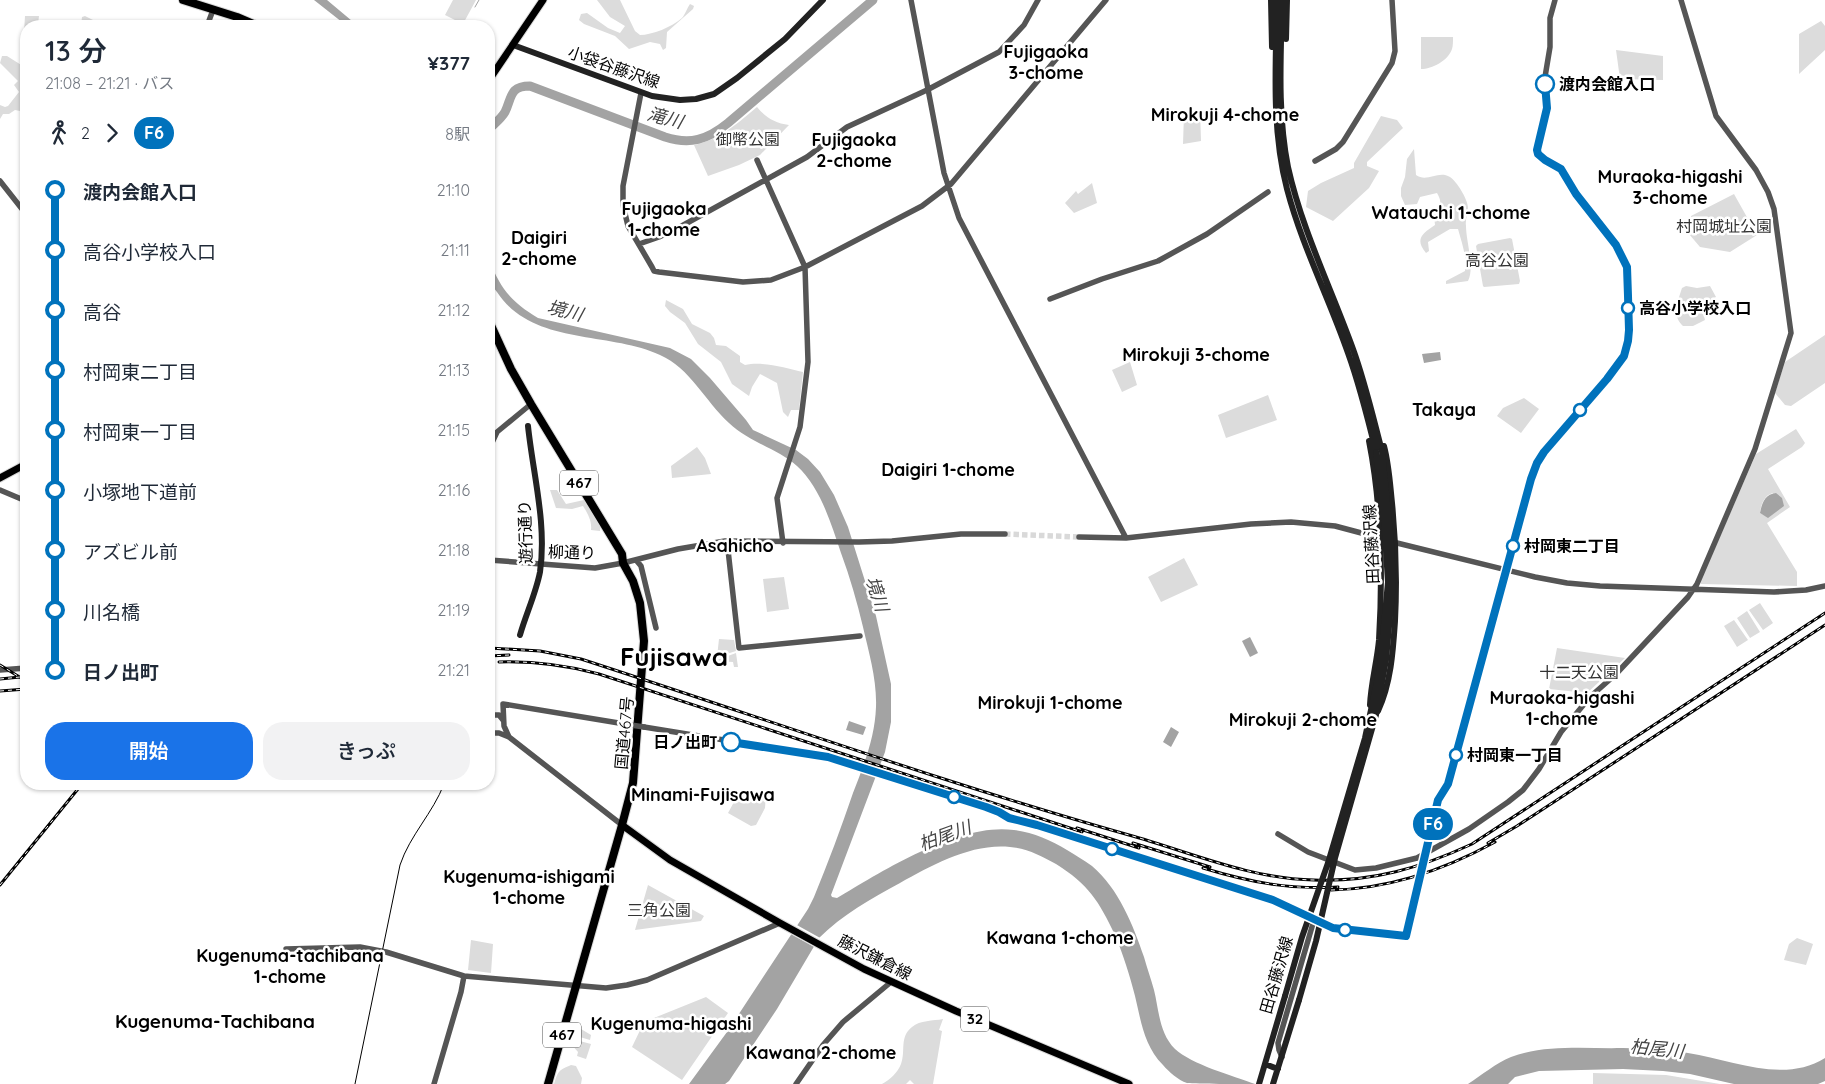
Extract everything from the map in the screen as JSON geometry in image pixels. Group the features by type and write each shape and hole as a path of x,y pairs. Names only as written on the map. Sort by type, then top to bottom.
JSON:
{"highway":[{"path":"184,0 241,20"},
{"name":"国道467号","path":"495,334 511,369 531,404 622,554 623,563 633,581 640,603 644,649 633,783 548,1084"}],"main road":[{"path":"495,71 543,0"},
{"name":"小袋谷藤沢線","path":"513,45 642,93 680,100 702,98 714,94 737,78 785,39 824,0"},
{"path":"1271,0 1272,49 1276,71"},
{"name":"田谷藤沢線","path":"1276,0 1277,125 1287,189 1294,214 1365,394"},
{"name":"田谷藤沢線","path":"1273,1084 1316,941 1335,858 1373,717 1388,646 1393,582 1391,543 1379,452 1365,394 1353,349 1300,212 1285,149 1281,101 1282,0"},
{"path":"1281,101 1285,58 1286,0"},
{"path":"1365,394 1364,415 1374,469 1381,539 1382,583 1378,643 1372,688 1373,717"},
{"path":"1365,394 1376,413 1385,451 1396,542 1397,583 1394,644 1384,697 1373,717"},
{"name":"遊行通り","path":"520,635 538,580 541,564 540,517 528,426"},
{"path":"0,478 20,467"},
{"name":"田谷藤沢線","path":"1259,1083 1302,937 1328,863 1373,717"},
{"name":"藤沢鎌倉線","path":"622,825 670,860 780,923 891,982 1129,1084"},
{"path":"1266,1061 1278,1068"}],"street":[{"path":"911,0 947,188 968,237 1126,538"},
{"path":"638,244 672,230 766,180 807,157 847,127 927,90 998,52 1024,25 1038,0"},
{"path":"642,93 623,186 622,205 626,221 654,270 751,282 778,278 805,267 916,210 947,188 1106,0"},
{"path":"1314,161 1336,149 1343,142 1392,62 1394,51 1392,0"},
{"path":"1427,847 1438,800 1448,784 1531,479 1537,463 1544,452 1619,363 1628,341 1628,271 1623,256 1576,194 1564,172 1538,154 1539,141 1547,108 1545,77 1550,41 1550,18 1556,0"},
{"path":"1278,834 1308,852 1355,870 1384,866 1417,858 1469,829 1523,790 1539,769 1561,732 1590,697 1616,674 1694,590 1755,449 1791,330 1774,209 1768,192 1756,170 1716,116 1681,0"},
{"path":"210,20 213,10"},
{"path":"757,160 805,267 808,362 802,416 777,498 783,543"},
{"path":"0,181 20,206"},
{"path":"1050,299 1102,279 1158,262 1207,234 1268,192"},
{"path":"495,436 497,432 531,404"},
{"path":"0,490 20,498"},
{"path":"1079,537 1126,538 1251,524 1291,522 1335,526 1506,570 1567,583 1694,590 1783,592 1825,586"},
{"name":"柳通り","path":"495,560 595,568 678,549 727,541 783,543 856,542 892,541 961,534 1005,534"},
{"path":"727,541 739,648 860,636"},
{"path":"636,560 641,566 656,628"},
{"path":"0,670 20,668"},
{"path":"509,737 505,729 503,704 828,757 986,807 1009,818 1037,825 1273,900 1314,920 1341,930 1406,936 1418,888"},
{"path":"495,715 499,715 504,722"},
{"path":"504,722 501,729 497,732 509,737 622,825"},
{"path":"1266,1061 1278,1043 1314,920"},
{"path":"286,949 360,947 386,952 464,976 606,988 636,983 780,923"},
{"path":"434,1084 464,976"},
{"path":"796,1084 823,1045 842,1022 891,982"},
{"path":"1278,1043 1282,1057"}],"green space":[{"path":"453,0 476,0 465,20 455,20 445,15"},
{"path":"597,0 620,0 635,31 640,35 656,32 673,24 682,18 690,4 694,6 693,9 667,32 666,48 663,50 660,44 650,42 629,49 615,36 584,24 579,20 581,14 587,13 608,28 620,33 625,26 610,17"},
{"path":"25,16 39,16 38,20 25,20"},
{"path":"85,16 93,20 82,20 82,17"},
{"path":"1821,21 1825,26 1825,50 1799,74 1799,34"},
{"path":"1421,37 1453,37 1450,53 1439,64 1421,69"},
{"path":"1616,50 1663,56 1663,80 1620,79"},
{"path":"2,56 7,56 20,64 20,111 15,110 9,114 3,114 0,119 0,105 8,106 19,92 14,85 18,81 0,63"},
{"name":"御幣公園","path":"757,107 771,119 789,125 760,155 708,176 694,145 720,135"},
{"path":"1200,109 1201,141 1183,144 1184,114"},
{"path":"1381,116 1397,120 1403,128 1367,162 1367,166 1379,171 1369,188 1333,221 1306,207 1308,191 1354,168 1354,163"},
{"path":"1414,149 1416,175 1424,178 1446,175 1459,186 1466,199 1468,207 1466,232 1471,269 1468,281 1446,284 1446,281 1465,271 1465,255 1458,229 1450,229 1428,242 1429,251 1426,253 1422,248 1420,240 1435,225 1434,215 1440,202 1437,193 1420,197 1417,204 1405,205 1401,196 1401,188 1405,177 1407,159"},
{"path":"1092,183 1097,203 1074,213 1065,203 1076,191 1078,194"},
{"name":"村岡城址公園","path":"1734,194 1757,235 1730,252 1700,247 1689,234 1691,216"},
{"name":"高谷公園","path":"1512,239 1519,284 1484,287 1476,246"},
{"path":"1686,286 1697,288 1710,286 1716,297 1705,305 1703,312 1705,320 1693,326 1683,326 1679,322 1676,313 1682,288"},
{"path":"666,300 683,309 692,324 710,333 716,345 726,346 740,356 740,362 745,365 767,364 803,372 799,410 791,410 788,417 783,412 777,383 760,374 749,396 732,384 721,362 698,344 685,323 665,306"},
{"path":"1825,335 1825,383 1791,406 1785,405 1775,393 1785,362"},
{"path":"1130,362 1137,385 1122,392 1112,370"},
{"path":"1268,395 1277,420 1226,438 1218,415"},
{"path":"1524,398 1539,409 1521,433 1497,416 1503,408"},
{"path":"1796,429 1805,443 1802,447 1768,469 1790,507 1767,523 1797,572 1797,586 1701,584 1700,582 1756,454","holes":["1773,493 1768,517 1760,513 1760,510 1765,498"]},
{"path":"697,447 705,458 711,474 672,478 671,466"},
{"path":"550,490 557,490 566,504 584,500 601,524 600,531 591,530 589,518 583,506 572,509 556,508"},
{"path":"1184,558 1198,585 1161,602 1148,577"},
{"path":"784,577 789,609 767,612 763,579"},
{"path":"1760,603 1773,623 1763,630 1749,610"},
{"path":"1747,611 1760,632 1750,638 1737,618"},
{"path":"1734,620 1748,640 1737,647 1724,626"},
{"path":"719,639 734,640 736,651 717,657"},
{"name":"十二天公園","path":"1557,648 1625,658 1587,693 1549,689"},
{"path":"736,653 738,667 734,667 733,662 717,661 717,660"},
{"path":"736,790 766,793 765,808 756,825 751,826 728,813 734,802"},
{"name":"三角公園","path":"648,885 704,916 701,921 635,930"},
{"path":"1797,938 1813,944 1806,965 1784,960 1789,944"},
{"path":"471,940 493,944 491,973 468,970"},
{"path":"706,997 728,1013 682,1080 632,1047 644,1022"},
{"path":"943,1019 939,1030 942,1031 933,1084 914,1084 910,1080 906,1084 882,1084 893,1076 900,1067 904,1040 908,1031 919,1023"},
{"path":"576,1026 591,1035 590,1040 573,1035"},
{"path":"572,1039 591,1044 586,1059 577,1056 578,1052 571,1044"},
{"path":"571,1065 576,1066 582,1078 581,1084 554,1084 560,1072"},
{"path":"1593,1073 1666,1075 1720,1084 1593,1084"}],"shaded area":[{"path":"314,0 327,0 351,20 339,20"},
{"path":"495,273 508,294 538,318 670,348 691,359 710,378 753,430 796,450 808,459 820,472 834,495 848,527 876,616 891,684 891,722 885,752 831,895 832,897 837,898 922,851 970,833 1014,830 1048,840 1092,866 1102,875 1117,896 1130,920 1144,957 1163,1029 1175,1049 1202,1065 1255,1084 1187,1083 1165,1068 1151,1050 1147,1041 1121,950 1109,923 1092,894 1067,871 1045,858 1022,849 996,847 981,848 939,863 879,895 837,922 819,938 777,1009 729,1081 725,1084 689,1084 727,1032 808,909 829,858 865,761 875,718 876,697 874,677 863,627 847,571 824,507 813,485 797,466 737,430 720,414 689,376 671,361 640,348 550,329 530,321 512,309 495,289"},
{"path":"1440,352 1441,360 1424,363 1422,354"},
{"path":"1776,493 1782,498 1784,506 1768,518 1760,513 1762,506 1769,495"},
{"path":"1250,637 1258,653 1250,657 1242,641"},
{"path":"849,721 866,727 863,735 846,730"},
{"path":"1171,727 1179,732 1171,747 1163,742"},
{"path":"1567,1048 1623,1048 1680,1052 1740,1065 1775,1070 1809,1066 1825,1058 1825,1081 1818,1084 1734,1084 1690,1074 1623,1069 1539,1071 1515,1077 1508,1084 1468,1084 1500,1062 1524,1053"}],"pier":[{"path":"795,924 822,939 816,948 789,933"}],"waterway":[{"path":"475,7 479,0"},
{"name":"滝川","path":"495,123 503,115 512,94 518,88 530,86 665,137 682,141 705,137 728,123 873,0"}],"tunnel":[{"path":"1005,534 1079,537"},
{"path":"1418,888 1426,851"}],"tram line":[{"path":"355,1084 400,865 404,854 441,790"}],"railway":[{"path":"495,648 540,651 581,659 922,772 1220,864 1267,875 1314,880 1336,880 1356,879 1396,872 1434,860 1472,844 1825,613"},
{"path":"1488,843 1825,625"},
{"path":"495,656 509,655"},
{"path":"499,662 549,664 599,674 1082,832"},
{"path":"0,665 20,677"},
{"path":"0,679 20,677"},
{"path":"0,691 20,689"},
{"path":"0,885 77,790"},
{"path":"1077,828 1139,848"},
{"path":"1331,890 1374,886 1416,876 1456,861 1495,842"},
{"path":"1133,843 1210,867"},
{"path":"1203,868 1270,884 1320,888 1338,887"}],"bus line":[{"name":"F6","path":"731,742 828,757 986,807 1009,818 1037,825 1206,880 1256,894 1333,928 1406,936 1438,800 1448,784 1531,479 1537,463 1544,452 1597,391 1624,356 1628,341 1628,271 1623,256 1576,194 1564,172 1538,154 1537,150 1547,108 1545,84"}],"place":[{"name":"渡内会館入口","path":"1545,84"},
{"name":"高谷小学校入口","path":"1628,308"},
{"name":"村岡東二丁目","path":"1513,546"},
{"name":"日ノ出町","path":"731,742"},
{"name":"村岡東一丁目","path":"1456,755"}],"district":[{"name":"Fujigaoka 3-chome","path":"1046,62"},
{"name":"Mirokuji 4-chome","path":"1225,115"},
{"name":"Fujigaoka 2-chome","path":"854,150"},
{"name":"Muraoka-higashi 3-chome","path":"1670,187"},
{"name":"Watauchi 1-chome","path":"1451,213"},
{"name":"Fujigaoka 1-chome","path":"664,219"},
{"name":"Daigiri 2-chome","path":"539,248"},
{"name":"Mirokuji 3-chome","path":"1196,355"},
{"name":"Takaya","path":"1444,410"},
{"name":"Daigiri 1-chome","path":"948,470"},
{"name":"Asahicho","path":"735,546"},
{"name":"Fujisawa","path":"674,657"},
{"name":"Mirokuji 1-chome","path":"1050,703"},
{"name":"Muraoka-higashi 1-chome","path":"1562,708"},
{"name":"Mirokuji 2-chome","path":"1303,720"},
{"name":"Minami-Fujisawa","path":"703,795"},
{"name":"Kugenuma-ishigami 1-chome","path":"529,888"},
{"name":"Kawana 1-chome","path":"1060,938"},
{"name":"Kugenuma-tachibana 1-chome","path":"290,966"},
{"name":"Kugenuma-Tachibana","path":"215,1021"},
{"name":"Kugenuma-higashi","path":"671,1024"},
{"name":"Kawana 2-chome","path":"821,1053"}],"water label":[{"name":"境川","path":"565,311"},
{"name":"境川","path":"877,594"},
{"name":"柏尾川","path":"945,836"},
{"name":"柏尾川","path":"1657,1049"}]}
